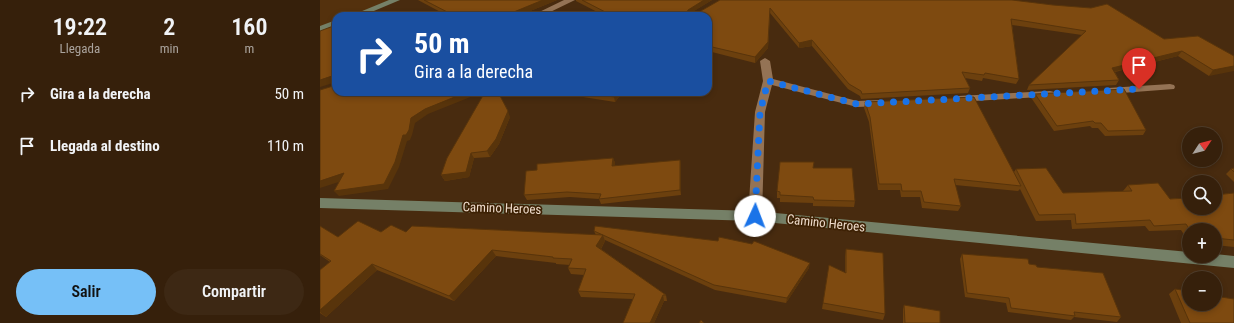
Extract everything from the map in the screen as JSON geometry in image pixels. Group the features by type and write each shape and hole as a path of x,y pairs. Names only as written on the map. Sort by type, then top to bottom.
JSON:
{"street":[{"path":"370,12 396,0"},
{"path":"544,12 571,0"},
{"path":"320,29 332,24"},
{"path":"755,216 760,112 768,81 765,61"},
{"path":"768,81 857,104 888,103"},
{"path":"1100,91 1170,87"},
{"path":"951,99 1060,93"},
{"name":"Camino Heroes","path":"320,203 755,216 1234,262"}],"shaded area":[{"path":"320,0 392,0 361,12 332,12 332,24 320,28"}],"building":[{"path":"424,0 543,0 514,12 447,12"},
{"path":"582,0 704,0 687,12 605,12"},
{"path":"720,0 1012,0 1091,8 1107,4 1164,39 1198,36 1234,56 1234,66 1213,70 1182,51 1112,68 1119,80 1029,85 1086,31 1011,19 1019,79 985,73 984,75 962,72 970,88 862,94 861,91 849,84 812,40 799,43 770,8 768,42 755,57 712,47 712,12 699,12"},
{"path":"332,26 332,76 320,80 320,31"},
{"path":"332,86 332,96 457,96 425,109 411,118 409,130 406,135 403,135 395,162 384,184 334,191 344,173 320,181 320,90"},
{"path":"1124,89 1146,130 1108,131 1101,123 1095,123 1093,121 1057,126 1035,94"},
{"path":"483,96 500,96 508,111 496,139 487,151 471,153 466,172 441,175 447,158"},
{"path":"974,97 1021,186 954,179 961,206 924,202 921,191 902,191 901,184 879,184 870,117 865,102"},
{"path":"613,158 612,166 680,160 680,190 599,199 601,194 567,192 524,195 526,171 537,170 537,164"},
{"path":"780,162 814,162 813,168 852,168 855,201 814,200 813,197 780,195 780,192 777,191"},
{"path":"1046,168 1063,193 1132,191 1128,185 1158,183 1170,199 1182,198 1182,215 1222,215 1222,194 1234,193 1234,240 1222,239 1222,223 1182,223 1182,224 1154,226 1150,220 1076,224 1075,214 1039,215 1016,169"},
{"path":"358,221 381,232 391,225 406,232 412,226 603,235 596,246 666,295 663,295 650,323 623,323 635,294 578,291 586,269 568,268 572,259 492,250 449,296 372,264 320,310 320,270 331,261 320,254 320,226 338,237"},
{"path":"595,226 718,241 719,237 752,244 754,241 810,263 787,298 714,285 594,231"},
{"path":"846,249 883,253 885,314 823,303 829,265 846,273"},
{"path":"962,254 1028,259 1029,264 1036,265 1037,267 1103,273 1121,317 1074,312 1075,316 1011,308 1009,298 967,293"},
{"path":"1175,289 1182,290 1182,305"},
{"path":"1222,297 1234,299 1234,323 1190,323 1185,311 1222,311"},
{"path":"904,305 940,311 940,323 905,323"}],"route":[{"path":"755,216 757,139 760,112 768,81 857,104 1139,89"}]}
